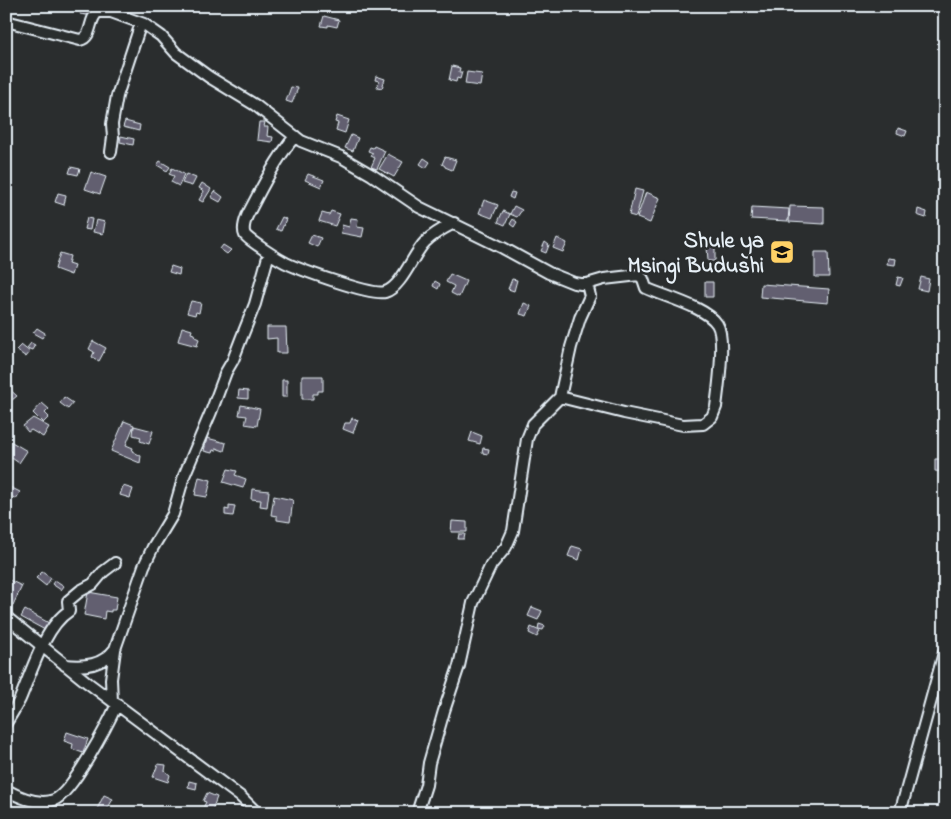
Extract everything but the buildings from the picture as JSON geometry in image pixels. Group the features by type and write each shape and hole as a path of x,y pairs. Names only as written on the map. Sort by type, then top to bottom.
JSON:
{"street":[{"path":"6,21 80,40 88,36 93,16 98,12 111,12 141,23 161,36 176,53 209,77 255,105 295,136 372,175 419,206 548,273 574,283 587,284 604,279 639,275 643,278 646,288 693,307 714,320 718,325 721,344 716,407 712,417 703,424 683,424 624,413 560,397"},
{"path":"111,152 112,124 117,96 141,23"},
{"path":"295,136 278,157 245,223 245,235 269,254 288,264 361,290 383,293 391,290 400,280 425,242 454,223"},
{"path":"6,790 15,795 41,802 49,802 61,797 107,726 114,703 111,679 115,649 144,566 172,514 184,476 255,304 269,254"},
{"path":"418,813 426,786 429,763 459,666 473,603 490,565 506,546 513,531 525,451 531,430 538,418 560,397 571,347 580,318 590,296 587,284"},
{"path":"6,723 19,699 41,647 59,619 69,611 68,601 80,591 94,584 103,572 114,563"},
{"path":"6,617 41,647 226,786 257,813"},
{"path":"65,665 83,666 96,664 109,656 115,649"},
{"path":"900,813 945,649"}],"place":[{"name":"Shule ya Msingi Budushi","path":"782,252"}]}
